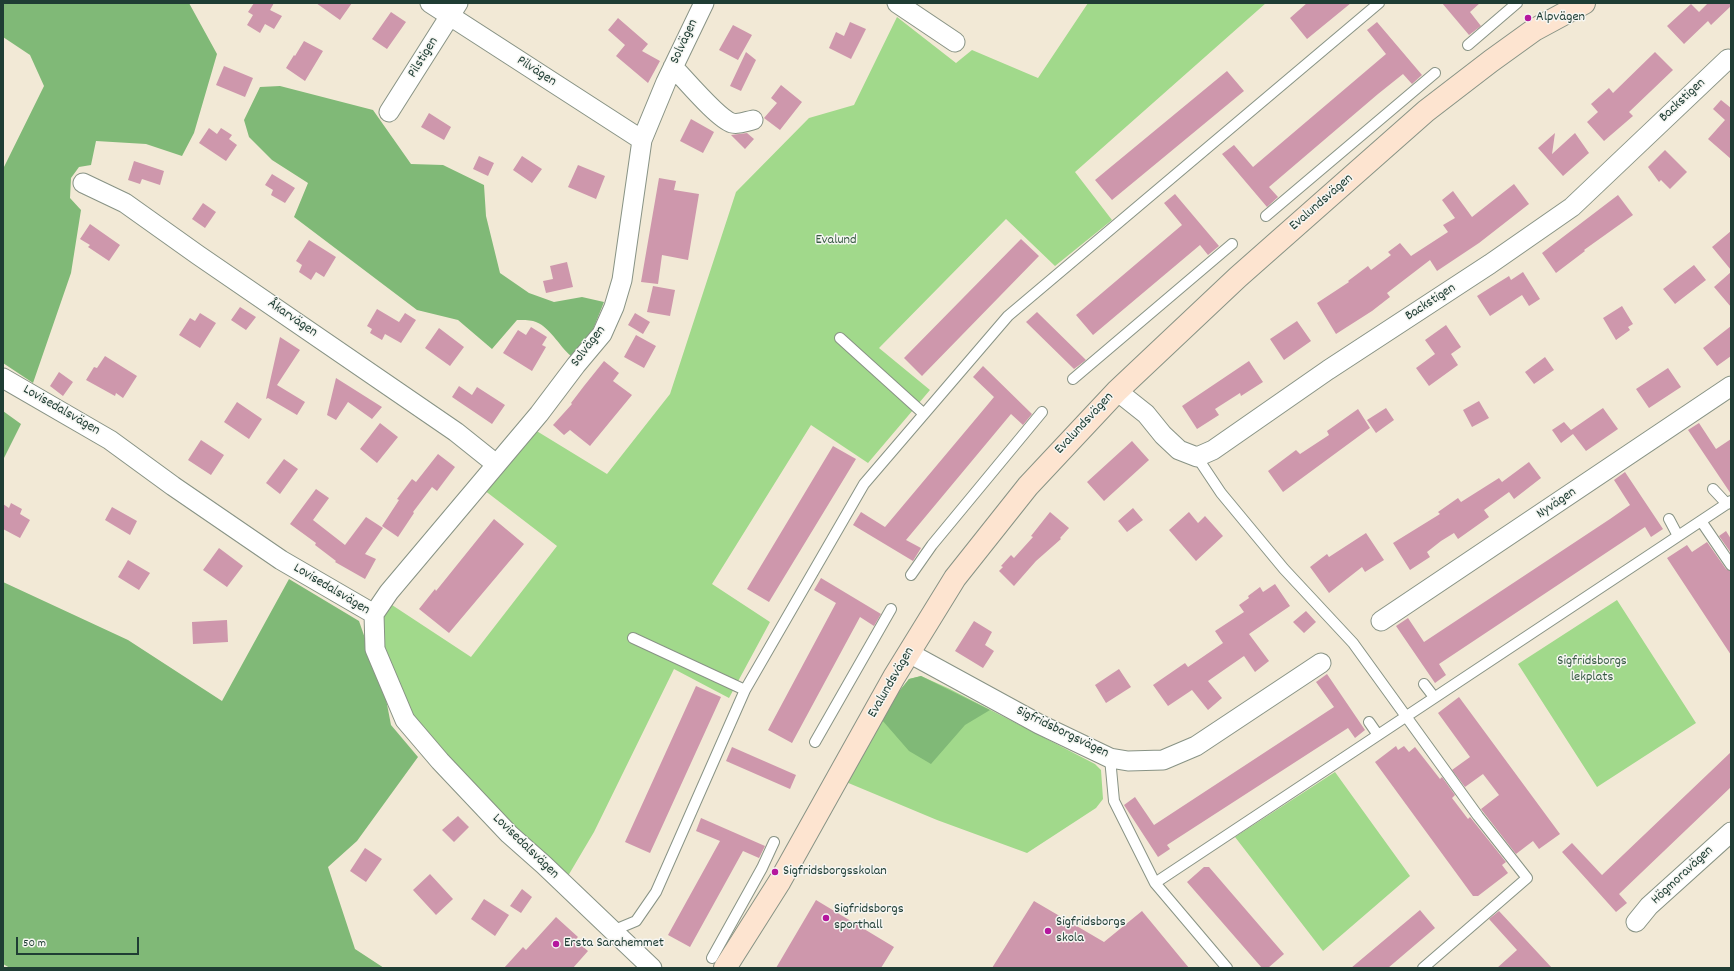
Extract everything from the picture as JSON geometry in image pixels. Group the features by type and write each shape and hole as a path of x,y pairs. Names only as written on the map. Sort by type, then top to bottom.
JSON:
{"street":[{"name":"Pilvägen","path":"430,3 454,10 642,140"},
{"name":"Solvägen","path":"374,614 389,592 539,414 602,334 614,308 622,280 642,140 673,67 704,3"},
{"path":"897,3 955,42"},
{"name":"Evalundsvägen","path":"719,963 780,882 909,652 955,578 1028,486 1117,391 1238,277 1426,110 1491,60 1534,30 1584,3"},
{"name":"Pilstigen","path":"389,112 454,10"},
{"name":"Backstigen","path":"1197,457 1213,450 1328,370 1490,264 1572,207 1728,59"},
{"path":"673,67 720,116 732,123 753,120"},
{"name":"Åkarvägen","path":"83,183 125,203 198,255 456,432 496,464"},
{"name":"Lovisedalsvägen","path":"3,378 110,440 173,486 281,560 374,614 375,649 405,720 440,761 508,834 544,865 652,968"},
{"name":"Nyvägen","path":"1381,621 1731,386"},
{"path":"1117,391 1146,414 1163,435 1179,450 1197,457"},
{"name":"Sigfridsborgsvägen","path":"909,652 1039,724 1110,758 1128,761 1163,760 1196,746 1321,663"},
{"name":"Högmoravägen","path":"1636,922 1649,906 1731,832"}],"lane":[{"path":"612,931 636,920 656,892 745,690 864,484 1008,316 1379,3"},
{"path":"1468,45 1517,3"},
{"path":"1266,216 1435,73"},
{"path":"1074,379 1232,244"},
{"path":"840,338 924,414"},
{"path":"911,575 932,545 1042,412"},
{"path":"1197,457 1221,493 1284,569 1353,643 1478,816 1527,878 1423,968"},
{"path":"1155,883 1729,503 1713,489"},
{"path":"1669,519 1678,536"},
{"path":"1701,521 1731,565"},
{"path":"816,742 891,608"},
{"path":"633,638 745,690"},
{"path":"1424,684 1434,697"},
{"path":"1369,722 1378,735"},
{"path":"1110,758 1114,801 1155,883 1227,968"},
{"path":"719,963 774,842"}],"green space":[{"path":"3,3 189,3 217,54 194,133 182,156 146,144 96,141 91,165 79,167 71,178 70,198 81,210 71,273 33,383 3,363 3,169 44,86 30,55 3,37"},
{"name":"Evalund","path":"1088,3 1266,3 1075,172 1112,220 1055,266 1006,219 879,348 930,390 868,463 811,425 712,584 770,622 729,698 674,669 594,832 568,876 479,792 412,715 383,647 382,616 392,605 471,657 557,546 484,490 535,430 607,474 670,394 736,192 809,118 854,105 897,17 956,63 972,50 1038,78"},
{"path":"280,86 373,110 411,164 443,165 484,185 486,216 500,273 529,293 554,302 582,297 604,302 592,332 571,356 549,331 539,323 527,320 517,320 492,349 458,320 417,310 294,217 308,183 272,160 249,137 244,120 260,87"},
{"path":"3,411 21,424 3,460"},
{"path":"289,579 359,621 386,699 391,725 418,757 357,841 328,867 355,949 384,968 10,968 3,964 3,582 128,640 222,701"},
{"name":"Sigfridsborgs lekplats","path":"1617,600 1696,723 1597,787 1518,664"},
{"path":"921,676 950,689 1095,764 1101,770 1103,799 1096,808 1027,853 937,820 846,782 897,694 909,679"},
{"path":"921,676 990,710 965,725 931,764 909,751 882,720 897,694 909,679"},
{"path":"1335,772 1410,876 1323,951 1235,837"}],"building":[{"path":"254,3 274,3 270,10 282,16 274,29 265,24 260,33 247,25 253,15 248,12"},
{"path":"316,3 352,3 340,20"},
{"path":"1307,3 1351,3 1307,39 1290,18"},
{"path":"1442,3 1480,3 1470,12 1481,26 1469,35"},
{"path":"1708,3 1731,3 1731,6 1711,25 1708,21 1684,44 1667,26 1691,4 1699,12"},
{"path":"391,12 406,22 387,49 372,39"},
{"path":"618,18 648,44 642,51 660,61 648,83 616,56 625,45 608,30"},
{"path":"850,22 866,29 851,59 829,48 836,32 844,36"},
{"path":"1377,22 1422,75 1412,84 1403,74 1378,94 1269,187 1278,197 1267,207 1222,154 1234,145 1253,167 1386,54 1367,30"},
{"path":"733,25 752,35 738,60 719,50"},
{"path":"304,41 323,51 305,81 286,68"},
{"path":"746,52 756,60 741,91 730,86"},
{"path":"1655,52 1673,70 1629,112 1633,116 1604,141 1587,122 1598,112 1591,104 1609,88 1613,93"},
{"path":"224,66 253,78 245,97 216,85"},
{"path":"1227,71 1244,91 1112,200 1095,180"},
{"path":"781,85 802,102 780,130 764,118 777,103 771,98"},
{"path":"1721,100 1731,108 1731,159 1708,139 1725,120 1713,109"},
{"path":"429,113 451,127 444,140 421,127"},
{"path":"691,119 714,132 703,153 680,141"},
{"path":"209,128 217,134 221,128 232,135 229,139 237,145 226,161 199,143"},
{"path":"747,133 754,139 745,149 731,135"},
{"path":"1555,133 1552,154 1575,133 1589,153 1563,176 1538,148"},
{"path":"1665,150 1687,172 1670,189 1661,180 1659,182 1648,167"},
{"path":"479,156 494,163 488,176 473,169"},
{"path":"522,156 542,169 532,183 513,170"},
{"path":"134,161 164,171 160,185 142,179 140,184 128,180"},
{"path":"578,165 605,176 596,199 568,187"},
{"path":"272,174 295,188 285,203 271,195 273,190 265,185"},
{"path":"659,178 676,181 674,190 699,194 688,260 662,255 658,284 641,282"},
{"path":"1514,184 1529,204 1479,243 1437,271 1430,260 1387,293 1390,297 1372,311 1336,334 1317,303 1349,282 1348,281 1368,266 1371,270 1391,255 1388,252 1400,243 1411,256 1448,232 1443,225 1455,218 1442,200 1453,191 1472,217"},
{"path":"1175,194 1219,246 1208,255 1200,245 1093,335 1076,315 1182,225 1164,203"},
{"path":"1618,195 1633,215 1584,250 1585,251 1556,273 1542,253"},
{"path":"203,203 216,212 205,228 192,219"},
{"path":"90,224 120,245 109,261 88,247 90,245 80,239"},
{"path":"1731,231 1731,270 1712,247"},
{"path":"1021,239 1039,256 922,376 904,358"},
{"path":"309,240 336,257 324,277 316,272 311,280 299,272 302,265 296,261"},
{"path":"567,262 573,287 546,293 543,281 553,279 550,266"},
{"path":"1694,265 1706,280 1675,304 1663,289"},
{"path":"1523,272 1540,299 1529,306 1522,295 1490,316 1477,296 1509,276 1511,280"},
{"path":"1731,272 1731,307 1714,287"},
{"path":"653,286 675,290 670,316 647,312"},
{"path":"1622,306 1633,324 1628,327 1630,330 1616,340 1603,318"},
{"path":"240,307 256,317 246,330 231,320"},
{"path":"377,309 399,322 405,313 416,320 401,343 385,334 382,340 370,333 372,329 367,326"},
{"path":"1037,312 1086,360 1074,369 1026,322"},
{"path":"200,313 216,323 200,348 179,335 190,318 195,321"},
{"path":"635,313 650,322 643,334 628,325"},
{"path":"1297,321 1311,341 1284,360 1270,339"},
{"path":"1446,325 1461,347 1451,354 1458,365 1429,386 1416,368 1435,354 1425,340"},
{"path":"1731,326 1731,356 1717,366 1703,348"},
{"path":"531,327 547,337 542,345 546,347 532,371 503,353 518,330 526,335"},
{"path":"439,328 464,347 450,366 425,348"},
{"path":"636,335 656,346 644,368 624,357"},
{"path":"280,337 300,350 277,385 305,402 297,415 268,398 266,399"},
{"path":"105,356 137,376 123,398 116,393 115,396 86,380 94,367 97,368"},
{"path":"1545,357 1554,370 1534,384 1525,372"},
{"path":"604,361 619,373 613,381 632,395 590,446 570,430 564,435 553,425 572,404 571,403"},
{"path":"1249,361 1263,382 1241,396 1240,393 1215,409 1219,415 1197,429 1182,406"},
{"path":"983,366 1032,414 1023,425 1011,414 906,540 921,548 913,561 853,525 861,512 885,527 994,397 973,377"},
{"path":"1668,368 1681,387 1649,408 1636,389"},
{"path":"59,372 73,382 63,396 50,386"},
{"path":"336,378 382,407 372,419 348,402 336,420 327,415"},
{"path":"459,386 472,395 477,387 505,405 492,424 452,397"},
{"path":"1479,401 1489,418 1472,427 1463,410"},
{"path":"237,402 262,419 249,439 224,422"},
{"path":"1386,408 1394,420 1376,433 1367,420"},
{"path":"1603,408 1618,429 1586,451 1573,434 1561,443 1552,430 1564,422 1571,430"},
{"path":"1358,409 1370,428 1283,492 1268,471 1296,450 1300,454 1329,435 1327,431"},
{"path":"380,423 398,437 377,463 360,449"},
{"path":"1699,423 1716,449 1731,439 1731,494 1688,430"},
{"path":"201,440 224,455 211,475 188,460"},
{"path":"1132,441 1149,460 1104,501 1087,482"},
{"path":"833,446 856,459 769,602 747,589"},
{"path":"438,454 455,467 437,491 432,487 413,512 414,513 398,537 382,526 399,500 397,499 412,479 416,482"},
{"path":"284,459 298,469 280,494 266,483"},
{"path":"1529,462 1541,478 1514,499 1509,492 1484,510 1489,517 1458,539 1454,533 1441,541 1427,552 1430,557 1410,570 1393,543 1440,514 1438,512 1458,498 1461,502 1499,478 1502,482"},
{"path":"1625,472 1663,529 1651,537 1645,527 1439,664 1446,675 1435,683 1396,626 1408,618 1424,642 1610,519 1630,505 1614,480"},
{"path":"316,489 329,498 313,520 345,545 366,517 383,528 365,554 376,559 365,579 335,562 336,561 315,545 316,543 290,524"},
{"path":"11,503 22,509 20,514 30,520 20,538 3,529 3,504 9,508"},
{"path":"112,507 137,521 130,535 105,520"},
{"path":"1133,508 1143,520 1127,532 1118,521"},
{"path":"1050,512 1069,528 1060,538 1061,539 1036,561 1014,586 999,571 1003,567 1001,566 1011,555 1014,558 1033,537 1031,536"},
{"path":"1189,512 1198,523 1205,516 1223,536 1196,561 1169,530"},
{"path":"494,519 524,544 449,633 419,609 435,589 436,591"},
{"path":"1726,531 1731,539 1731,553 1719,536"},
{"path":"1366,533 1384,560 1365,572 1362,567 1329,593 1310,567 1327,554 1329,557"},
{"path":"1707,542 1726,569 1731,571 1731,655 1667,558 1687,545 1692,552"},
{"path":"219,548 243,566 227,587 203,570"},
{"path":"128,560 150,573 139,590 118,577"},
{"path":"821,578 881,614 874,626 860,617 792,743 768,730 836,603 814,590"},
{"path":"1275,584 1290,606 1249,634 1269,661 1255,672 1244,656 1208,681 1222,698 1208,710 1192,690 1168,706 1153,685 1185,663 1188,667 1223,643 1215,631 1244,612 1239,605 1249,598 1248,596 1260,587 1263,592"},
{"path":"1306,611 1316,622 1304,633 1293,622"},
{"path":"227,620 228,642 193,644 192,622"},
{"path":"974,621 992,632 985,645 994,651 983,668 955,651"},
{"path":"1119,669 1131,687 1106,703 1095,685"},
{"path":"1327,674 1365,730 1355,738 1348,728 1167,845 1170,849 1158,857 1124,805 1135,797 1154,825 1334,707 1316,682"},
{"path":"696,686 721,697 650,853 625,842"},
{"path":"1459,697 1560,834 1539,849 1533,841 1516,854 1481,809 1499,795 1483,774 1465,787 1452,770 1470,757 1438,713"},
{"path":"1396,746 1398,750 1404,746 1409,752 1415,747 1440,779 1442,777 1455,795 1452,798 1468,819 1470,817 1506,862 1502,865 1508,873 1478,896 1473,896 1375,762"},
{"path":"732,747 796,775 790,789 726,761"},
{"path":"1731,752 1731,787 1619,894 1627,903 1616,912 1562,852 1572,843 1602,875"},
{"path":"458,816 469,827 454,842 442,830"},
{"path":"701,818 765,846 759,858 743,851 690,947 668,935 720,841 696,831"},
{"path":"365,848 382,859 366,882 350,871"},
{"path":"1204,867 1209,867 1284,954 1268,968 1262,968 1187,882"},
{"path":"430,874 453,899 436,915 413,890"},
{"path":"522,889 532,897 521,913 510,906"},
{"path":"484,899 509,915 495,936 471,919"},
{"name":"Sigfridsborgs sporthall","path":"816,900 894,947 881,968 776,968"},
{"path":"1034,901 1104,942 1142,911 1189,968 992,968"},
{"path":"1420,910 1435,928 1388,968 1351,968"},
{"path":"1499,911 1552,968 1497,968 1517,950 1489,919"},
{"name":"Ersta Sarahemmet","path":"556,917 578,937 575,940 588,951 573,968 504,968 523,947 526,950"}],"place":[{"name":"Alpvägen","path":"1528,18"},
{"name":"Sigfridsborgsskolan","path":"775,872"},
{"name":"Sigfridsborgs sporthall","path":"826,918"},
{"name":"Sigfridsborgs skola","path":"1048,931"},
{"name":"Ersta Sarahemmet","path":"556,944"}]}
